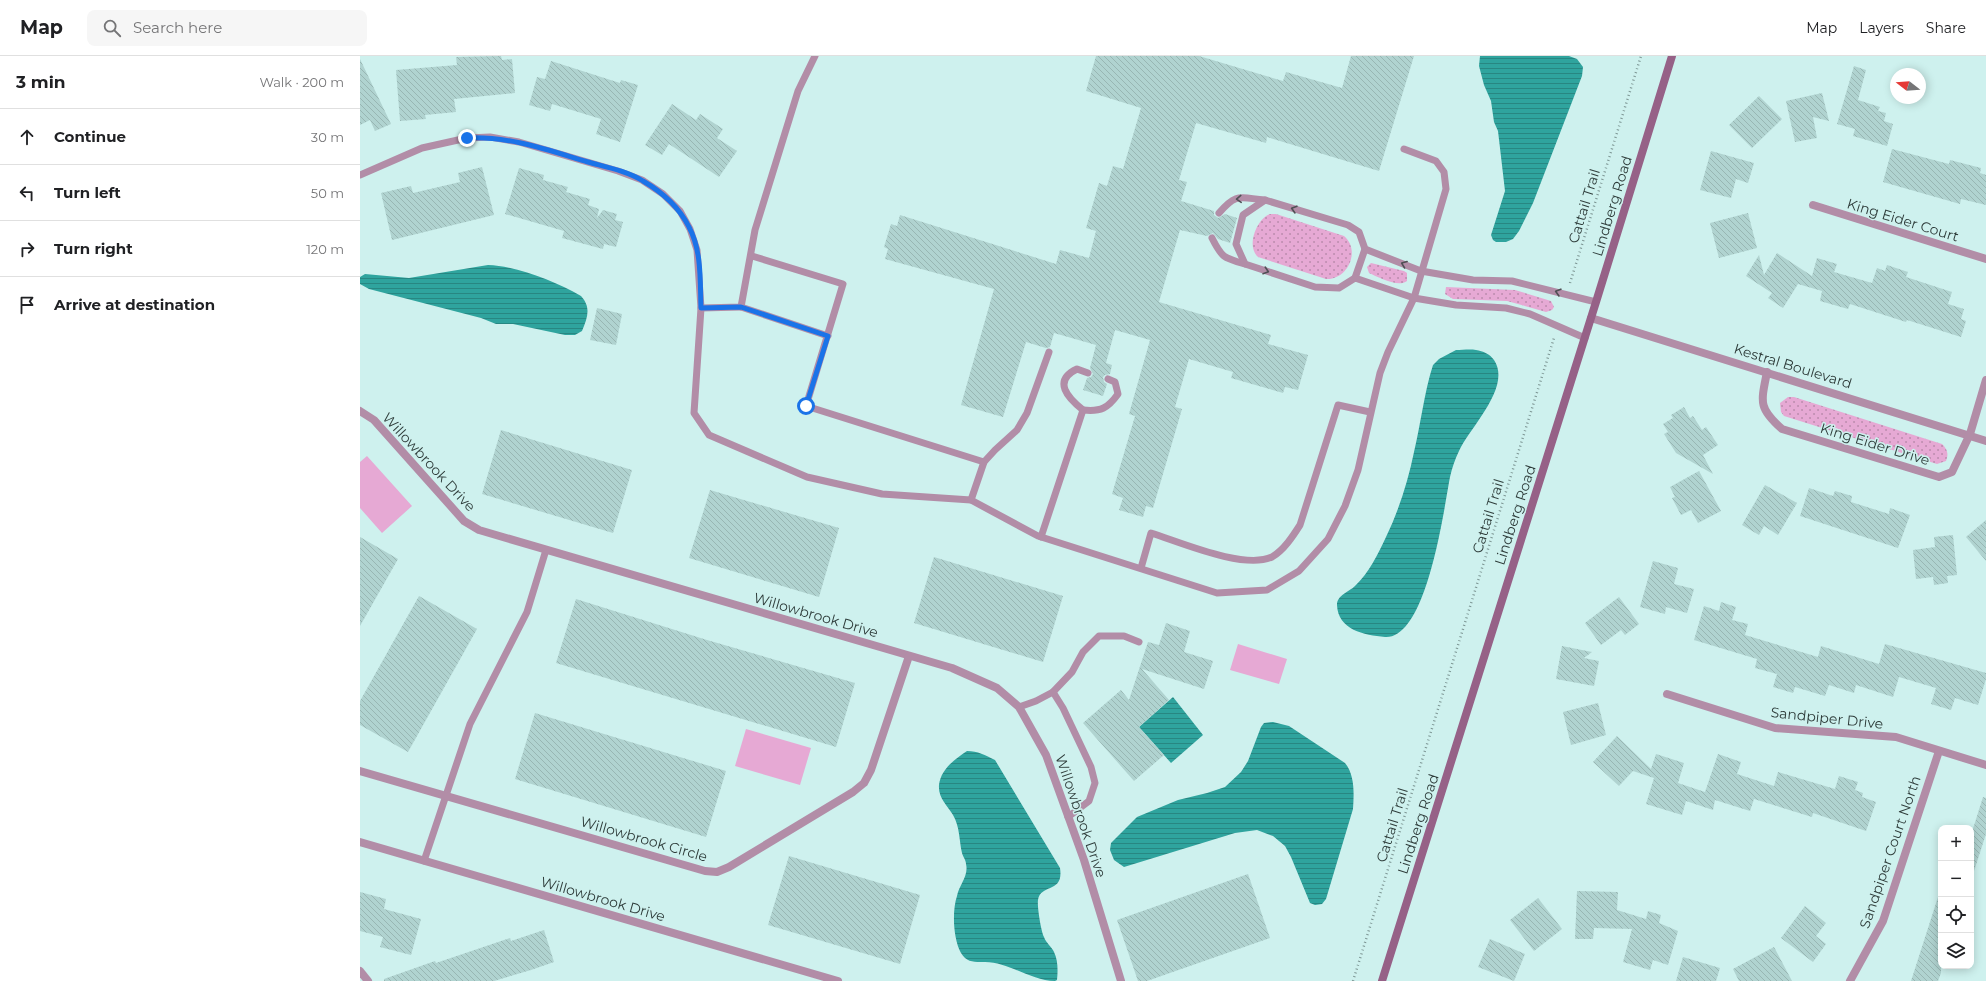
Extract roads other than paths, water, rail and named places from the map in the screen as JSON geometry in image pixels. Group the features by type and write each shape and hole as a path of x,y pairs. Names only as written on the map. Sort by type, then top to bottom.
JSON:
{"main road":[{"name":"Lindberg Road","path":"1382,981 1585,338 1672,56"}],"street":[{"name":"King Eider Court","path":"1812,205 1986,259"},
{"name":"Kestral Boulevard","path":"1591,318 1970,434 1986,441"},
{"name":"King Eider Drive","path":"1767,372 1762,401 1768,417 1782,429 1939,477 1952,472 1970,434 1986,380"},
{"name":"Willowbrook Drive","path":"360,411 374,420 464,521 480,530 952,668 997,688 1019,707 1046,755 1084,860 1121,981"},
{"name":"Willowbrook Circle","path":"360,771 705,871 717,872 729,867 834,804 864,783 872,770 909,656"},
{"name":"Sandpiper Drive","path":"1667,694 1775,728 1896,737 1986,765"},
{"name":"Sandpiper Court North","path":"1850,981 1883,921 1939,751"},
{"name":"Willowbrook Drive","path":"360,842 838,981"},
{"path":"360,971 368,981"}],"lane":[{"path":"741,307 752,256 755,230 798,90 814,56"},
{"path":"360,175 422,148 467,138 490,137 518,142 636,178 663,194 680,211 690,229 697,250 701,308 694,413 709,436 807,477 882,494 971,500 1041,537 1217,593 1267,590 1299,571 1328,539 1345,506 1358,470 1370,412 1388,352 1414,298 1446,189 1444,172 1436,161 1404,149"},
{"path":"1212,238 1225,259 1315,287 1339,288 1355,278 1365,250 1359,232 1348,225 1265,200 1237,198 1230,200 1219,213"},
{"path":"1245,264 1236,244 1243,215 1265,200"},
{"path":"1365,250 1421,271 1473,280 1512,281 1596,302"},
{"path":"752,256 844,284 806,406 984,462"},
{"path":"1355,278 1414,298 1456,305 1506,308 1530,314 1585,338"},
{"path":"701,308 741,307 828,336"},
{"path":"971,500 984,462 994,450 1017,430 1027,413 1049,352"},
{"path":"1088,373 1077,369 1069,373 1064,379 1065,391 1072,401 1083,410 1093,412 1110,406 1118,394 1115,382 1108,379"},
{"path":"1141,568 1151,532 1234,559 1250,561 1272,557 1290,541 1300,525 1338,405 1370,412"},
{"path":"1041,537 1083,410"},
{"path":"424,861 470,724 527,612 546,550"},
{"path":"1019,707 1036,701 1053,692 1072,672 1083,652 1099,636 1124,636 1139,642"},
{"path":"1053,692 1063,708 1091,767 1095,783 1089,801 1068,817"}],"water":[{"path":"1480,56 1569,56 1577,59 1583,67 1582,76 1533,203 1519,231 1513,239 1506,242 1496,242 1493,240 1491,235 1505,191 1498,131 1494,122 1491,101 1484,85 1479,66"},
{"path":"488,265 511,268 536,275 581,296 586,304 588,312 582,331 575,335 565,335 513,324 496,324 481,318 369,289 360,284 360,277 365,274 409,278"},
{"path":"1456,350 1479,350 1486,353 1494,360 1498,371 1498,382 1494,394 1464,441 1455,460 1450,477 1438,542 1431,570 1422,596 1412,618 1400,632 1385,637 1361,633 1347,626 1342,620 1338,613 1337,605 1339,599 1355,586 1365,575 1391,527 1409,474 1427,386 1433,365 1439,359"},
{"path":"1173,697 1203,735 1171,763 1139,727"},
{"path":"1273,722 1289,726 1345,763 1351,773 1354,791 1353,809 1326,899 1322,904 1315,905 1310,903 1285,846 1273,836 1257,830 1235,833 1124,867 1114,860 1110,850 1111,843 1137,817 1178,800 1225,787 1241,772 1248,761 1261,727 1264,723"},
{"path":"967,751 985,755 995,760 1060,868 1059,882 1043,891 1038,900 1043,934 1056,958 1057,980 1055,981 1037,978 1003,965 975,962 966,959 958,947 954,924 954,909 958,892 967,868 962,853 957,824 953,815 941,798 939,785 942,774 949,765"}]}
